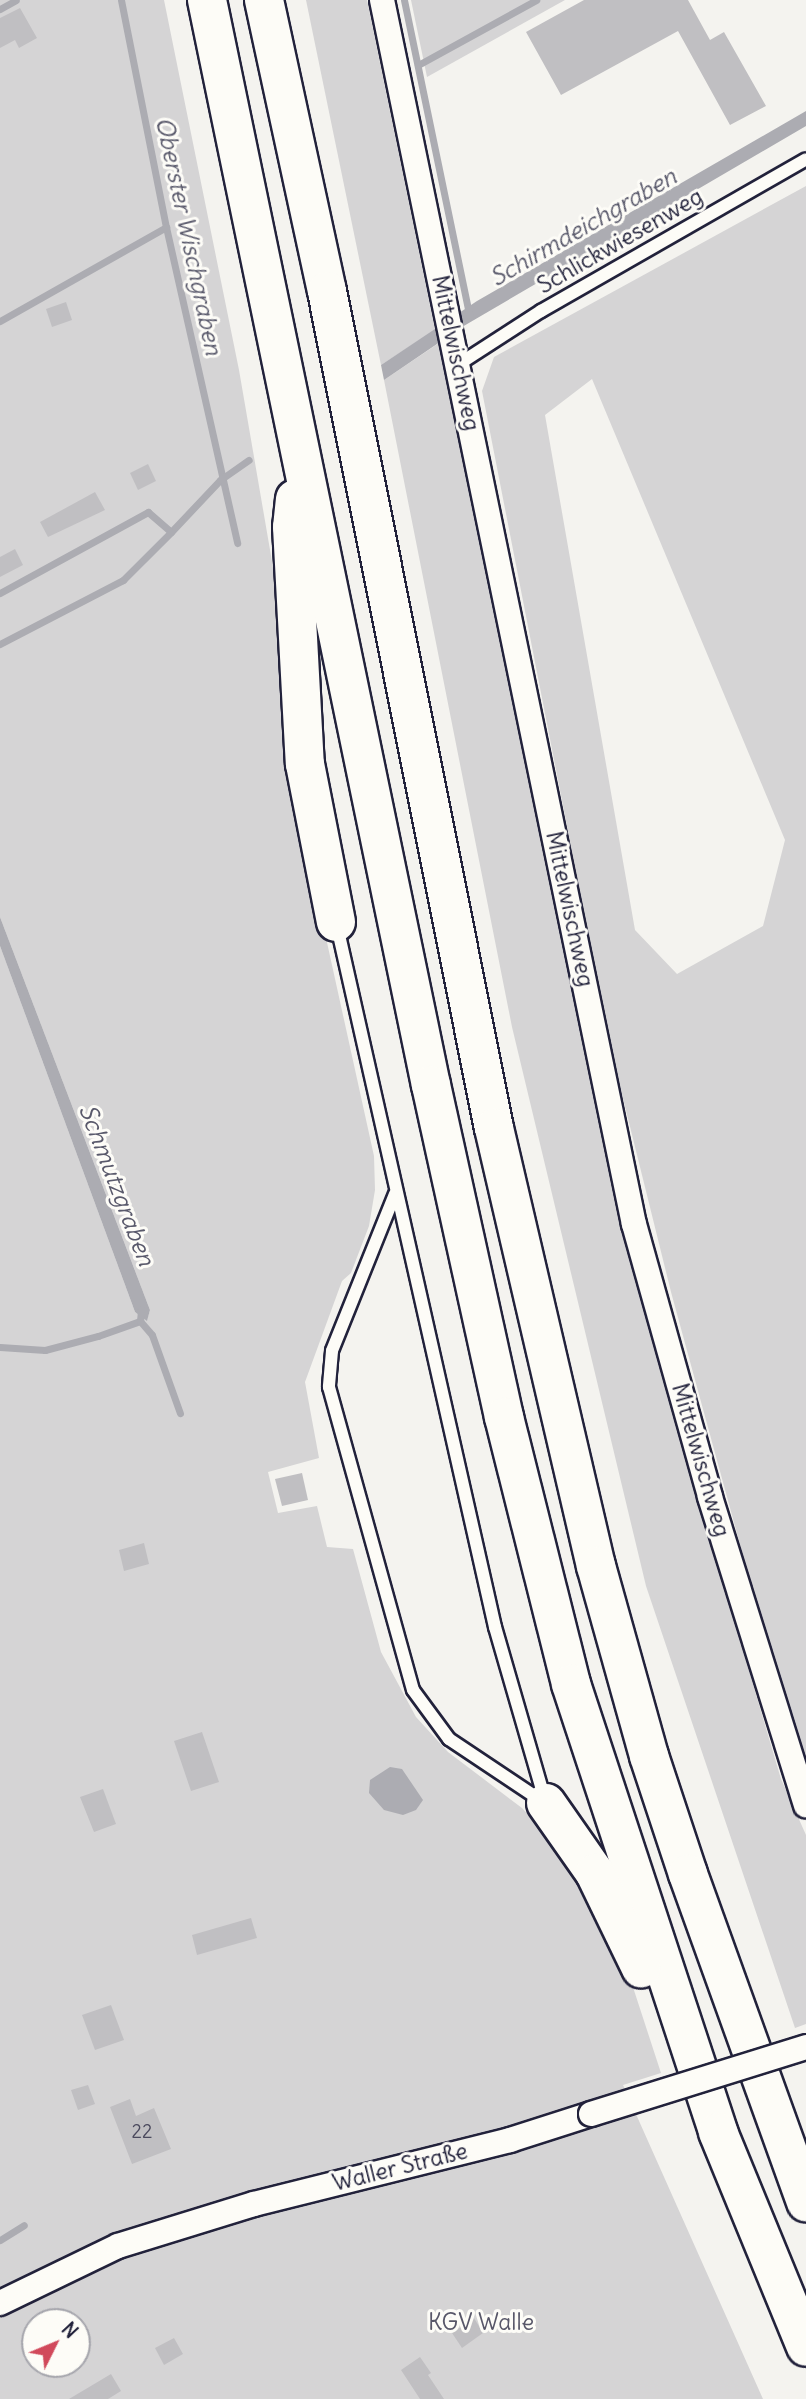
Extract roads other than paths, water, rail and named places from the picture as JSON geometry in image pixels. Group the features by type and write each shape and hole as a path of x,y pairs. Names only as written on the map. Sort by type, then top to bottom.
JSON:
{"highway":[{"path":"207,0 504,1418 571,1684 718,2132 806,2347"},
{"path":"264,0 327,291 494,1128 596,1566 649,1756 773,2120 806,2202"},
{"path":"300,448 292,527 305,764 336,922"},
{"path":"546,1803 595,1873 638,1964 686,2038"},
{"path":"773,2120 806,2166"}],"street":[{"name":"Mittelwischweg","path":"382,0 634,1224 710,1497 806,1805"},
{"name":"Waller Straße","path":"0,2304 118,2246 254,2204 510,2140 806,2047"}],"lane":[{"name":"Schlickwiesenweg","path":"456,353 541,311 806,159"},
{"path":"336,922 395,1194 495,1627 546,1803"},
{"path":"395,1194 332,1351 329,1387 413,1690 449,1739 546,1803"}],"waterway":[{"path":"0,9 16,0"},
{"name":"Oberster Wischgraben","path":"121,0 166,227 237,543"},
{"path":"404,0 469,315"},
{"path":"418,65 536,0"},
{"path":"0,321 166,227"},
{"name":"Schirmdeichgraben","path":"0,593 148,512 171,532 220,480 249,460"},
{"name":"Schmutzgraben","path":"0,644 123,580 171,532"},
{"name":"Schmutzgraben","path":"0,1347 45,1350 98,1336 140,1321 141,1309"},
{"path":"140,1321 152,1335 180,1413"},
{"path":"0,2240 24,2225"}],"park label":[{"name":"KGV Walle","path":"481,2322"}]}
